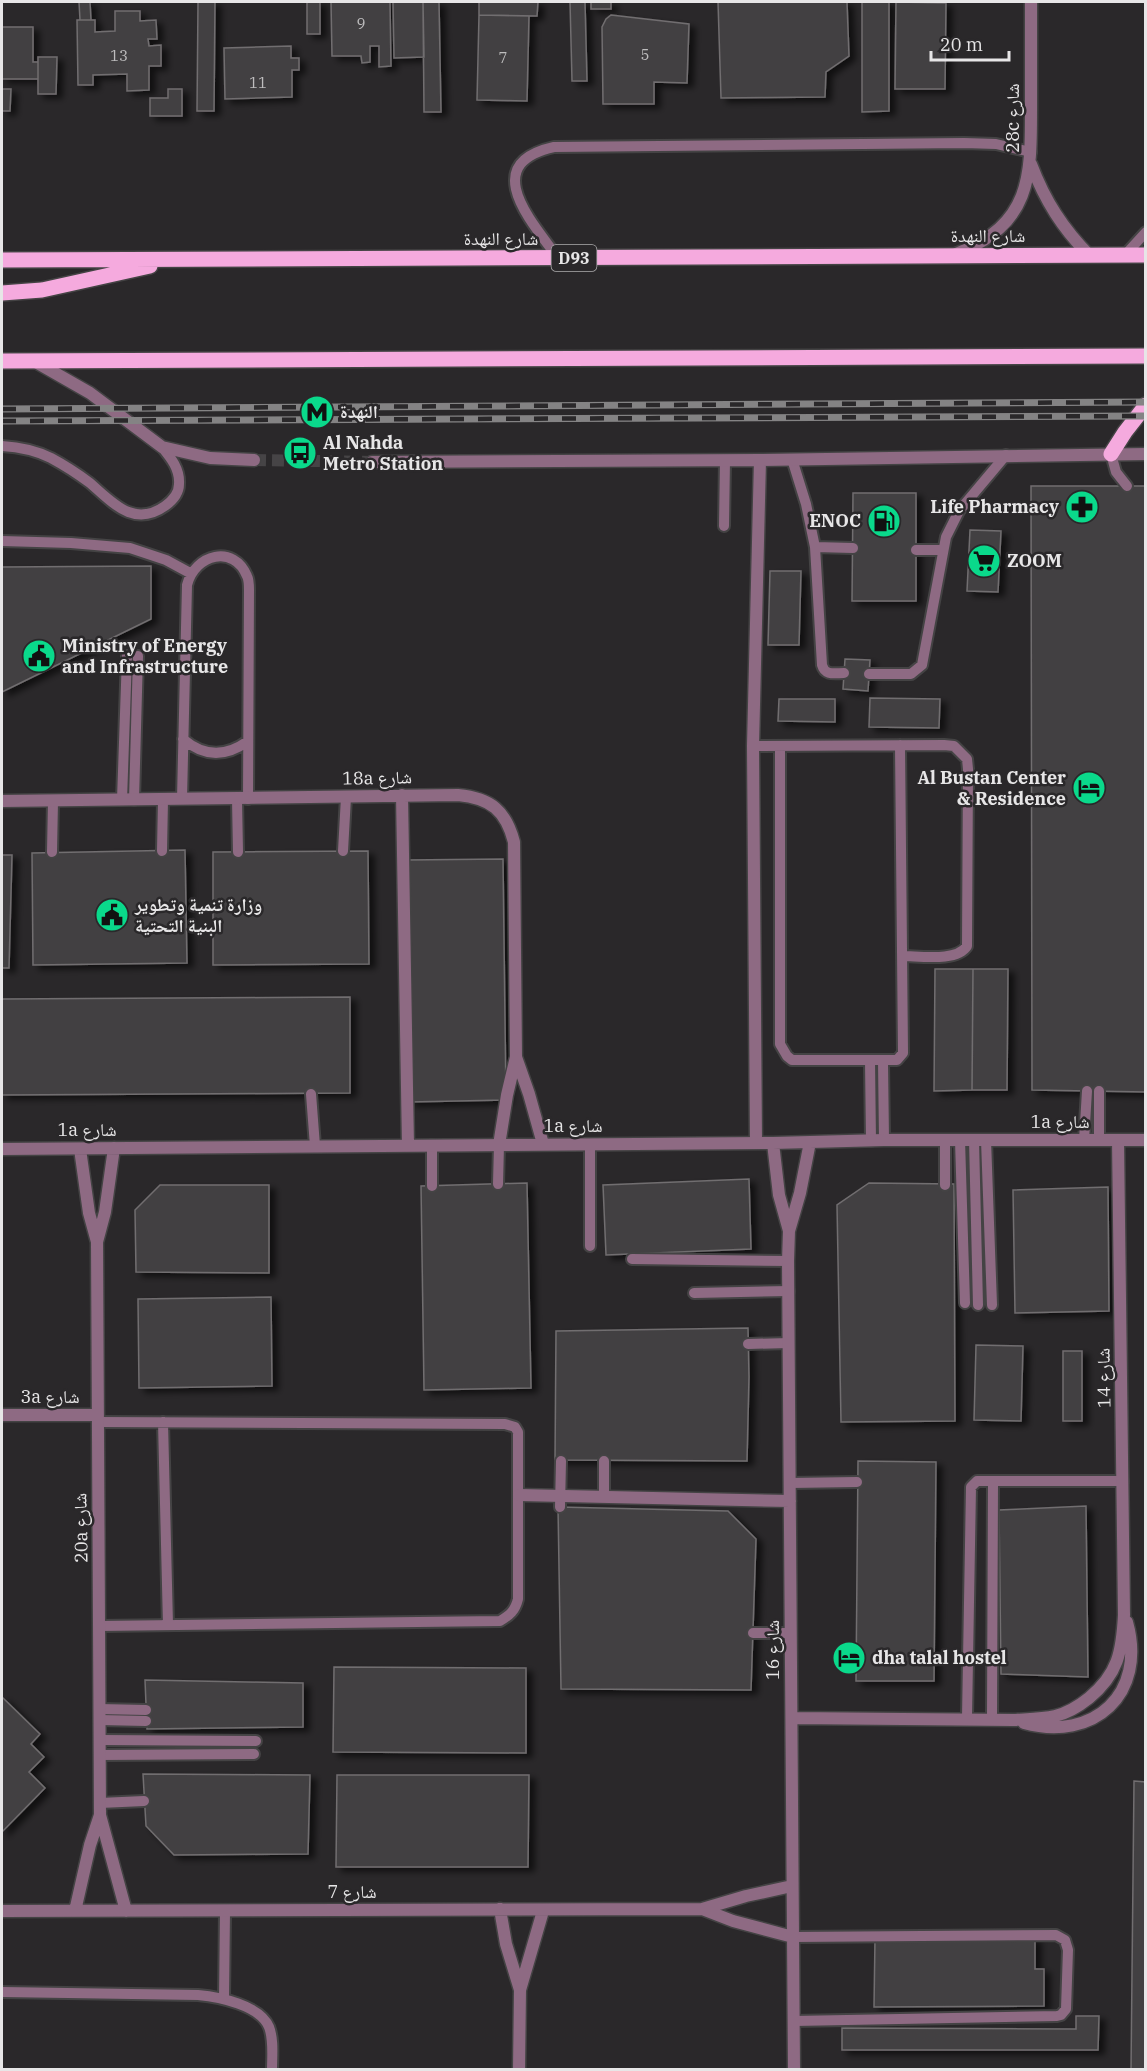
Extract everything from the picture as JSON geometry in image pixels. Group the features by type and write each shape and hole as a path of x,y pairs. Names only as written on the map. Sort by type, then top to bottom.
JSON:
{"main road":[{"name":"شارع النهدة","path":"2,260 1146,255"},
{"path":"2,293 42,290 174,260"},
{"path":"2,361 1146,356"},
{"path":"1111,454 1146,405"}],"street":[{"name":"28c شارع","path":"953,255 983,241 997,231 1014,212 1025,190 1031,157 1031,2"},
{"name":"28c شارع","path":"1031,157 1039,185 1060,223 1090,256"},
{"path":"33,361 90,393 162,447 210,458 254,460"},
{"path":"372,462 760,460 1146,454"},
{"path":"756,1143 753,746 760,460"},
{"path":"402,795 408,1146"},
{"name":"18a شارع","path":"2,801 402,795 474,796 489,803 502,813 510,827 514,842 516,1057 499,1145"},
{"name":"18a شارع","path":"516,1057 543,1144"},
{"name":"1a شارع","path":"2,1149 773,1143 877,1140 1146,1140"},
{"name":"شارع 14","path":"792,1718 1040,1719 1058,1715 1084,1702 1103,1686 1115,1665 1122,1645 1124,1615 1118,1140"},
{"name":"شارع 16","path":"794,2070 788,1261 789,1231 810,1142"},
{"name":"شارع 16","path":"773,1143 781,1204 789,1231"},
{"name":"20a شارع","path":"114,1148 105,1212 98,1242 100,1809 126,1911"},
{"name":"20a شارع","path":"80,1149 89,1213 98,1242"},
{"name":"3a شارع","path":"2,1415 98,1419"},
{"path":"519,1495 560,1502 604,1497 790,1501"},
{"name":"شارع 14","path":"1013,1720 1038,1727 1060,1728 1085,1723 1108,1711 1118,1702 1130,1682 1134,1659 1134,1646 1124,1615"},
{"name":"20a شارع","path":"75,1911 100,1809"},
{"name":"شارع 7","path":"2,1911 702,1909 792,1886"},
{"path":"500,1909 520,1990"},
{"name":"شارع 7","path":"702,1909 733,1921 793,1937"},
{"path":"519,2070 520,1990 543,1911"}],"lane":[{"path":"558,258 526,214 515,188 515,176 520,165 528,157 547,148 963,142 996,144 1031,157"},
{"path":"1125,255 1146,232"},
{"path":"2,446 18,447 48,457 88,482 109,501 126,512 140,516 157,512 172,501 179,486 178,470 162,447"},
{"path":"1111,454 1116,472 1127,486"},
{"path":"869,674 910,674 922,665 946,537 959,511 1006,455"},
{"path":"792,459 806,504 815,547 822,665 828,673 844,674"},
{"path":"724,526 725,460"},
{"path":"2,541 130,548 166,560 190,573"},
{"path":"815,547 853,548"},
{"path":"916,550 942,550"},
{"path":"182,799 187,585 190,573 199,562 212,557 226,557 239,564 247,576 249,590 248,741 238,852"},
{"path":"128,800 132,656"},
{"path":"183,738 192,746 215,753 227,752 248,741"},
{"path":"780,746 780,1044 792,1060 870,1061 897,1060 903,1053 900,745"},
{"path":"753,746 954,746 967,759 967,946 964,951 953,956 902,956"},
{"path":"343,851 346,797"},
{"path":"162,851 163,800"},
{"path":"52,852 53,801"},
{"path":"877,1140 883,1060"},
{"path":"870,1061 877,1140"},
{"path":"1084,1140 1093,1091 1099,1140"},
{"path":"311,1094 315,1146"},
{"path":"960,1140 965,1303"},
{"path":"978,1305 980,1140"},
{"path":"980,1140 992,1305"},
{"path":"945,1141 945,1185"},
{"path":"590,1144 590,1246"},
{"path":"432,1145 432,1186"},
{"path":"498,1184 499,1145"},
{"path":"632,1259 788,1261"},
{"path":"694,1293 789,1291"},
{"path":"748,1344 789,1343"},
{"path":"98,1419 163,1422 510,1425 515,1427 519,1437 518,1599 516,1608 500,1621 99,1626"},
{"path":"163,1422 168,1625"},
{"path":"560,1502 561,1461"},
{"path":"604,1461 604,1497"},
{"path":"967,1718 970,1490 973,1483 978,1481 1124,1481"},
{"path":"992,1719 993,1481"},
{"path":"790,1483 858,1482"},
{"path":"753,1633 791,1633"},
{"path":"100,1715 146,1715"},
{"path":"100,1740 256,1741"},
{"path":"100,1755 254,1754"},
{"path":"100,1809 144,1801"},
{"path":"224,1999 225,1911"},
{"path":"793,1937 1056,1935 1065,1940 1068,1950 1066,2009 1057,2016 794,2021"},
{"path":"2,1992 198,1995 224,1999 245,2007 267,2022 272,2036 272,2070"}],"building":[{"path":"79,2 90,2 91,20 80,20"},
{"path":"198,2 215,2 214,111 197,111"},
{"path":"307,2 320,2 320,34 307,34"},
{"path":"331,2 390,2 391,66 379,67 379,46 370,46 370,62 362,63 361,56 332,56"},
{"path":"393,2 423,2 424,57 394,58"},
{"path":"423,2 439,2 441,112 424,112"},
{"path":"479,2 538,2 537,16 479,15"},
{"path":"570,2 585,2 587,81 572,81"},
{"path":"591,2 611,2 611,9 591,9"},
{"path":"718,2 847,2 849,56 826,72 825,97 721,98"},
{"path":"862,2 889,2 889,111 862,112"},
{"path":"896,2 946,3 945,89 895,89"},
{"path":"115,11 140,11 140,21 156,20 157,39 148,39 149,46 161,45 161,66 149,66 149,90 127,91 127,74 93,75 93,85 78,85 77,20 95,20 95,32 115,31"},
{"path":"479,15 529,16 527,101 477,100"},
{"path":"611,15 689,24 687,83 654,82 654,104 603,104 602,27"},
{"path":"2,27 33,27 33,62 38,62 38,79 2,79"},
{"path":"291,46 291,58 299,58 299,70 292,70 292,97 225,99 224,48"},
{"path":"38,57 57,57 56,94 38,94"},
{"path":"2,89 11,89 10,111 2,111"},
{"path":"168,89 182,89 182,116 150,116 150,98 168,98"},
{"name":"Al Bustan Center & Residence","path":"1031,486 1146,486 1146,1092 1032,1090"},
{"name":"ENOC","path":"853,493 916,493 916,601 852,601"},
{"name":"ZOOM","path":"970,530 1001,531 998,592 967,591"},
{"name":"Ministry of Energy and Infrastructure","path":"151,566 151,619 2,692 2,567"},
{"path":"770,571 801,571 799,645 768,645"},
{"path":"845,659 870,660 868,691 843,689"},
{"path":"870,698 940,699 939,728 869,727"},
{"path":"779,699 835,699 835,722 778,721"},
{"path":"185,850 187,963 33,965 32,853"},
{"path":"368,851 369,964 213,965 213,852"},
{"path":"2,855 12,855 9,968 2,968"},
{"path":"503,859 506,1100 409,1102 406,860"},
{"path":"935,969 973,969 972,1090 934,1091"},
{"path":"973,969 1008,969 1007,1090 972,1090"},
{"path":"350,997 350,1093 2,1095 2,999"},
{"path":"749,1179 751,1249 606,1255 603,1185"},
{"path":"527,1183 531,1388 424,1390 421,1186"},
{"path":"869,1183 954,1184 955,1421 841,1422 837,1205"},
{"path":"160,1185 269,1185 269,1273 136,1272 135,1210"},
{"path":"1108,1187 1109,1311 1015,1313 1013,1190"},
{"path":"271,1297 272,1386 139,1388 138,1299"},
{"path":"748,1328 747,1461 555,1460 556,1331"},
{"path":"976,1345 1023,1346 1021,1421 974,1420"},
{"path":"1063,1351 1082,1351 1082,1421 1063,1421"},
{"path":"858,1461 936,1462 934,1681 856,1681"},
{"path":"1086,1506 1088,1677 1001,1674 999,1510"},
{"path":"558,1507 728,1511 756,1539 751,1690 561,1689"},
{"path":"334,1667 526,1668 526,1753 333,1752"},
{"path":"145,1680 303,1683 303,1727 147,1729"},
{"path":"2,1697 40,1734 31,1744 44,1757 29,1772 45,1788 2,1832"},
{"path":"143,1774 310,1775 308,1854 174,1855 146,1826"},
{"path":"337,1775 529,1775 528,1867 336,1867"},
{"path":"1134,1781 1146,1782 1146,2070 1131,2070"},
{"path":"875,1938 1035,1938 1035,1969 1044,1969 1044,2006 874,2007"},
{"path":"1076,2016 1099,2016 1098,2050 842,2050 842,2028 1076,2029"}],"tunnel":[{"path":"254,460 372,462"}],"railway":[{"path":"2,409 1146,402"},
{"path":"2,421 1146,416"}],"place":[{"name":"النهدة","path":"317,412"},
{"name":"Al Nahda Metro Station","path":"300,453"},
{"name":"Life Pharmacy","path":"1082,507"},
{"name":"ENOC","path":"884,521"},
{"name":"ZOOM","path":"984,561"},
{"name":"Ministry of Energy and Infrastructure","path":"39,656"},
{"name":"Al Bustan Center & Residence","path":"1089,788"},
{"name":"وزارة تنمية وتطوير البنية التحتية","path":"112,915"},
{"name":"dha talal hostel","path":"849,1658"}]}
